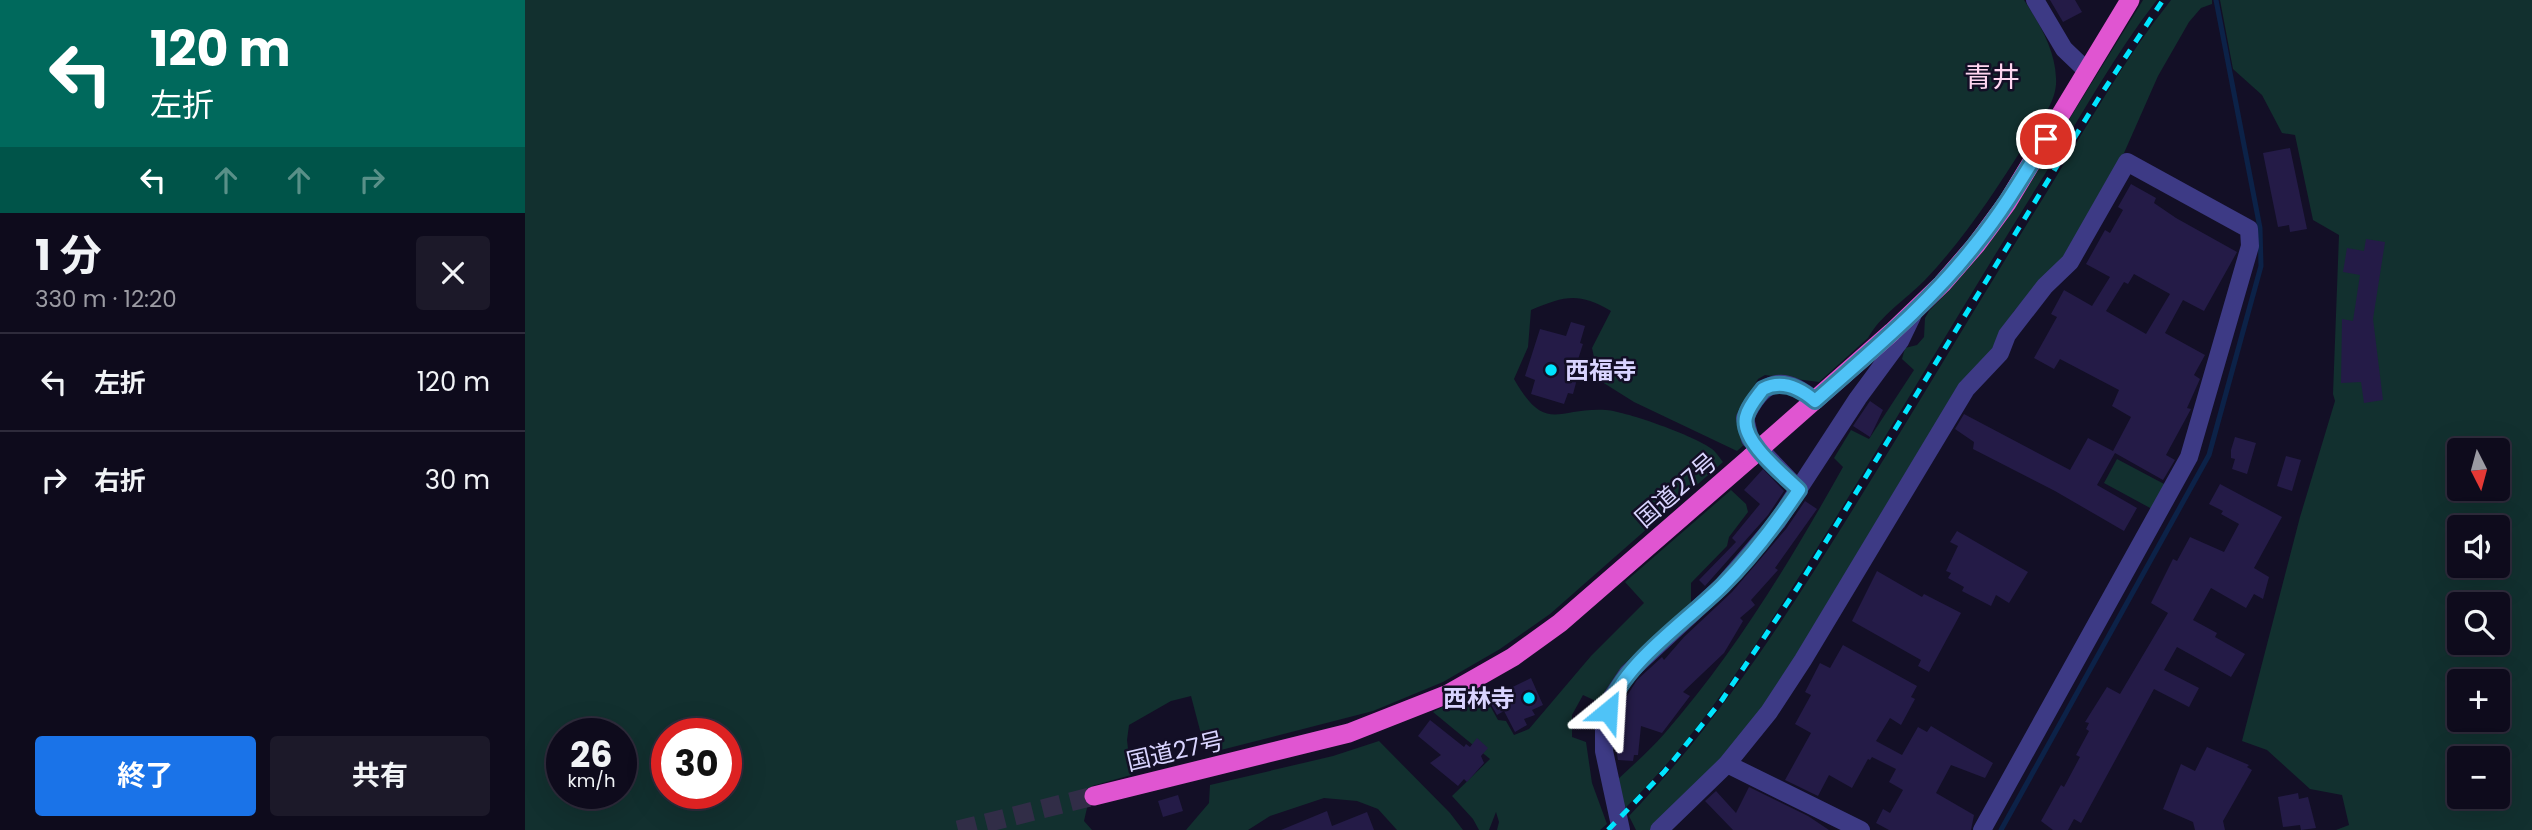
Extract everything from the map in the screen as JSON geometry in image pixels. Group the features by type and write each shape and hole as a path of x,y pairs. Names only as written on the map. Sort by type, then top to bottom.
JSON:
{"highway":[{"name":"国道27号","path":"1094,796 1349,733 1448,694 1503,663 1552,629 1815,401 1915,311 1960,264 1992,223 2130,0"}],"street":[{"path":"2035,0 2064,50 2087,71"},
{"path":"1659,830 1727,764 1752,735 1803,660 1966,389 2000,353 2007,335 2045,286 2070,262 2127,162 2249,229 2250,246 2189,457 1982,830"},
{"path":"1621,830 1604,751 1604,725 1612,697 1628,673 1723,585 1777,523 1858,398 1900,341 1915,311"},
{"path":"1799,490 1750,439 1745,418 1763,389 1769,386 1778,384 1796,387 1815,401"},
{"path":"1727,764 1861,830"}],"green space":[{"path":"525,0 2024,0 2040,27 2055,67 2056,87 2046,113 1952,249 1924,281 1886,315 1868,338 1819,382 1765,375 1758,379 1737,417 1745,444 1737,451 1634,402 1599,380 1592,348 1611,311 1589,301 1571,298 1531,310 1528,347 1514,379 1535,407 1544,413 1554,414 1606,410 1629,415 1677,431 1703,444 1713,450 1723,462 1550,614 1500,649 1443,682 1373,711 1217,751 1211,736 1201,734 1191,696 1171,701 1129,725 1127,740 1131,775 1092,786 1084,821 1092,830 525,830"},
{"path":"2143,0 2157,0 2099,86 1775,614 1680,749 1624,809 1615,782 1665,733 1738,638 1803,537 1843,467 1834,458 1851,430 1869,439 1914,370 1902,359 1905,348 1917,345 1924,337 1925,318 1929,311 1949,290 2018,202"},
{"path":"2171,0 2212,0 2212,4 2201,8 2189,22 2158,76 2124,153 2064,258 2014,311 1989,356 1749,730 1651,830 1636,830 1629,816 1718,711 1796,599 2107,92"},
{"path":"2220,0 2532,0 2532,830 2336,830 2349,825 2342,795 2310,789 2267,750 2242,741 2300,517 2335,401 2333,394 2339,235 2313,220 2295,135 2282,133 2262,95 2233,69"},
{"path":"2117,459 2166,485 2152,509 2104,483"},
{"path":"1731,490 1746,504 1748,512 1729,537 1727,546 1691,583 1691,605 1617,674 1600,703 1583,695 1572,715 1572,737 1586,742 1592,783 1607,824 1600,830 1497,830 1499,822 1496,812 1489,830 1479,830 1473,819 1452,796 1490,759 1433,712 1480,688 1498,720 1506,721 1514,735 1529,729 1591,656 1644,603 1625,582"},
{"path":"1379,741 1450,813 1463,830 1397,830 1378,809 1357,801 1324,798 1270,816 1248,830 1186,830 1209,803 1210,785 1333,756"}],"building":[{"path":"2050,0 2075,0 2082,12 2063,22"},
{"path":"2290,148 2307,229 2290,232 2289,225 2278,227 2263,153"},
{"path":"2131,184 2156,198 2154,203 2176,218 2237,252 2204,311 2183,300 2165,333 2205,355 2194,375 2200,379 2187,408 2191,409 2166,455 2175,460 2163,480 2115,453 2097,485 2137,508 2124,531 2055,491 1973,449 1974,442 1955,429 1964,414 2070,470 2088,438 2113,451 2131,417 2112,406 2119,390 2060,359 2054,369 2034,358 2057,317 2051,314 2064,290 2092,306 2110,277 2086,264 2105,230 2110,233 2123,210 2118,207","holes":["2134,274 2170,294 2146,334 2106,311 2124,282 2128,284"]},
{"path":"2366,239 2385,242 2373,319 2383,400 2364,403 2361,382 2341,383 2342,319 2353,321 2360,275 2343,272 2347,248 2364,251"},
{"name":"西福寺","path":"1571,322 1585,326 1580,343 1583,344 1572,378 1577,379 1573,394 1568,393 1564,404 1531,394 1535,380 1525,376 1540,329 1566,336"},
{"path":"1870,401 1883,410 1870,437 1853,426"},
{"path":"2235,437 2256,443 2247,474 2232,469 2235,459 2231,458 2231,450"},
{"path":"2286,456 2301,460 2292,491 2277,486"},
{"path":"1763,469 1784,491 1768,515 1705,586 1699,580 1736,542 1732,538 1760,504 1744,490"},
{"path":"2220,484 2282,517 2254,568 2269,577 2263,599 2254,594 2246,608 2211,588 2193,620 2217,633 2215,637 2245,654 2231,677 2177,647 2164,670 2199,688 2189,707 2154,689 2081,823 2074,819 2068,830 2053,830 2041,821 2080,757 2076,755 2089,731 2086,729 2089,723 2085,722 2107,687 2120,694 2168,613 2151,603 2173,559 2177,561 2190,537 2224,552 2239,524 2209,504"},
{"path":"1805,501 1817,509 1775,568 1778,570 1751,600 1755,605 1740,618 1743,621 1724,653 1683,692 1690,696 1662,733 1641,726 1638,755 1634,755 1633,761 1618,760 1615,743 1618,720 1623,702 1637,680 1662,657 1664,660 1684,637 1732,592 1786,529"},
{"path":"1957,531 2028,572 2009,603 1996,595 1991,606 1962,591 1964,587 1948,578 1951,573 1946,571 1958,546 1950,542"},
{"path":"1877,571 1922,597 1924,594 1961,613 1929,672 1918,666 1921,660 1852,621"},
{"path":"1843,645 1917,686 1911,697 1915,699 1901,725 1890,718 1876,741 1902,755 1918,727 1927,732 1931,726 1993,763 1985,778 1951,765 1936,793 1974,815 1971,830 1889,830 1876,823 1883,809 1890,813 1903,790 1889,782 1896,769 1872,757 1868,759 1852,788 1829,775 1818,796 1785,780 1811,733 1795,724 1811,695 1805,692 1820,663 1830,668"},
{"path":"1531,678 1543,705 1532,710 1535,715 1524,719 1527,725 1515,732 1504,711 1497,715 1489,701 1490,698"},
{"path":"1430,720 1464,747 1466,744 1470,747 1477,738 1488,748 1481,756 1484,763 1467,782 1464,779 1458,786 1430,763 1441,755 1418,736"},
{"path":"2207,747 2249,765 2247,767 2252,770 2223,821 2225,830 2195,830 2193,822 2163,809 2181,764 2195,771"},
{"path":"1749,787 1808,816 1829,830 1733,830 1705,801 1716,791 1736,813"},
{"path":"2298,793 2299,799 2308,797 2316,828 2301,830 2300,825 2283,827 2278,797"},
{"path":"1178,795 1183,811 1163,817 1158,801"},
{"path":"1327,811 1332,826 1367,812 1374,830 1281,830"}],"waterway":[{"path":"2001,830 2209,455 2261,266 2260,228 2216,0"}],"tunnel":[{"path":"958,830 1094,796"}],"railway":[{"path":"1608,830 1664,772 1722,700 1798,587 2100,96 2163,0"}],"place":[{"name":"西福寺","path":"1551,370"},
{"name":"西林寺","path":"1529,698"}],"district":[{"name":"青井","path":"1992,77"}],"route":[{"path":"1608,711 1612,697 1628,673 1723,585 1777,523 1799,490 1750,439 1745,418 1763,389 1778,384 1796,387 1815,401 1892,332 1960,264 2007,202 2046,139"}]}
